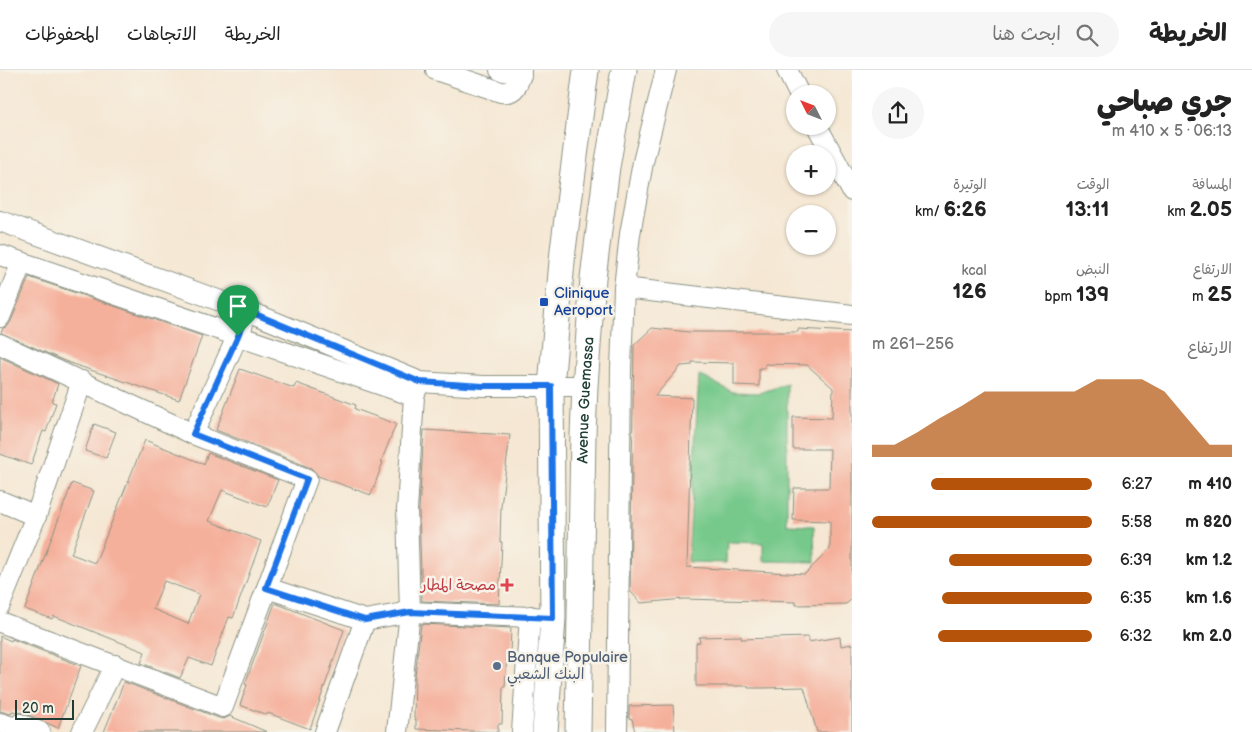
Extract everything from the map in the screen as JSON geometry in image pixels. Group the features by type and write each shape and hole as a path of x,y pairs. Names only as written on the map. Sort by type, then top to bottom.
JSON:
{"main road":[{"path":"545,732 542,617 551,386 563,250 586,70"},
{"name":"Avenue Guemassa","path":"578,732 585,386 593,278 607,167 624,70"}],"street":[{"path":"436,70 501,92 513,91 518,86 521,72 500,70"},
{"path":"617,732 621,368 624,288 630,234 641,172 666,70"},
{"path":"787,70 795,85"},
{"path":"822,135 852,191"},
{"path":"0,221 248,311 417,389"},
{"path":"0,255 238,336 417,389 483,386 585,386"},
{"path":"0,317 22,262"},
{"path":"624,288 852,315"},
{"path":"193,434 248,311"},
{"path":"0,344 193,434 307,479 223,707 0,622"},
{"path":"0,605 36,516 82,381"},
{"path":"397,732 410,612 407,510 417,389"},
{"path":"0,501 36,516"},
{"path":"266,588 365,620 410,612 542,617 522,732"},
{"path":"325,732 365,620"},
{"path":"82,732 115,665"},
{"path":"0,723 16,728 20,724 40,732"}],"green space":[{"path":"699,375 733,392 759,393 787,384 787,525 814,526 815,562 763,561 763,543 727,542 726,563 688,562"}],"building":[{"path":"29,277 202,336 179,400 67,362 1,333 3,328 8,326 11,321"},
{"path":"652,328 689,332 798,332 798,329 852,332 852,599 846,604 796,605 796,602 684,599 641,603 630,591 634,345","holes":["692,362 734,363 734,385 759,386 759,368 765,368 765,364 807,365 833,388 832,418 793,417 793,449 830,449 829,488 794,488 793,520 830,521 830,549 805,574 687,567 692,398 655,396 681,366 692,365"]},
{"path":"0,357 58,384 52,402 56,403 46,432 43,431 31,465 0,454"},
{"path":"240,369 294,388 296,383 356,405 355,409 396,424 381,462 383,462 371,495 318,476 311,468 216,430"},
{"path":"94,424 116,432 106,458 85,451"},
{"path":"424,430 510,435 501,506 500,542 502,542 499,604 422,601 419,510"},
{"path":"145,440 204,464 208,453 278,480 267,507 222,490 209,521 261,541 233,618 229,617 211,666 189,658 180,678 141,663 145,652 54,616 52,619 25,609 72,483 94,491 71,554 95,563","holes":["164,581 199,594 188,624 153,609"]},
{"path":"275,603 344,630 310,729 268,713 267,715 240,705 247,685 245,684"},
{"path":"421,624 511,628 510,654 507,654 505,687 503,687 502,724 498,724 498,732 416,729 416,719 414,719 415,677"},
{"path":"0,636 81,666 58,728 24,713 12,711 11,714 0,711"},
{"path":"741,636 741,639 808,637 808,642 840,637 841,646 852,644 852,732 817,732 804,687 748,688 748,686 696,686 696,643 700,642 699,637"},
{"path":"124,682 219,718 224,719 230,716 267,732 104,732"},
{"path":"673,705 675,732 635,732 632,719 629,718 629,706"}],"place":[{"name":"Clinique Aeroport","path":"544,302"},
{"name":"مصحة المطار","path":"507,585"},
{"name":"Banque Populaire البنك الشعبي","path":"497,666"}],"route":[{"path":"248,311 420,382 483,386 551,386 553,618 410,612 365,620 266,588 307,479 193,434 238,336 248,311"}]}
